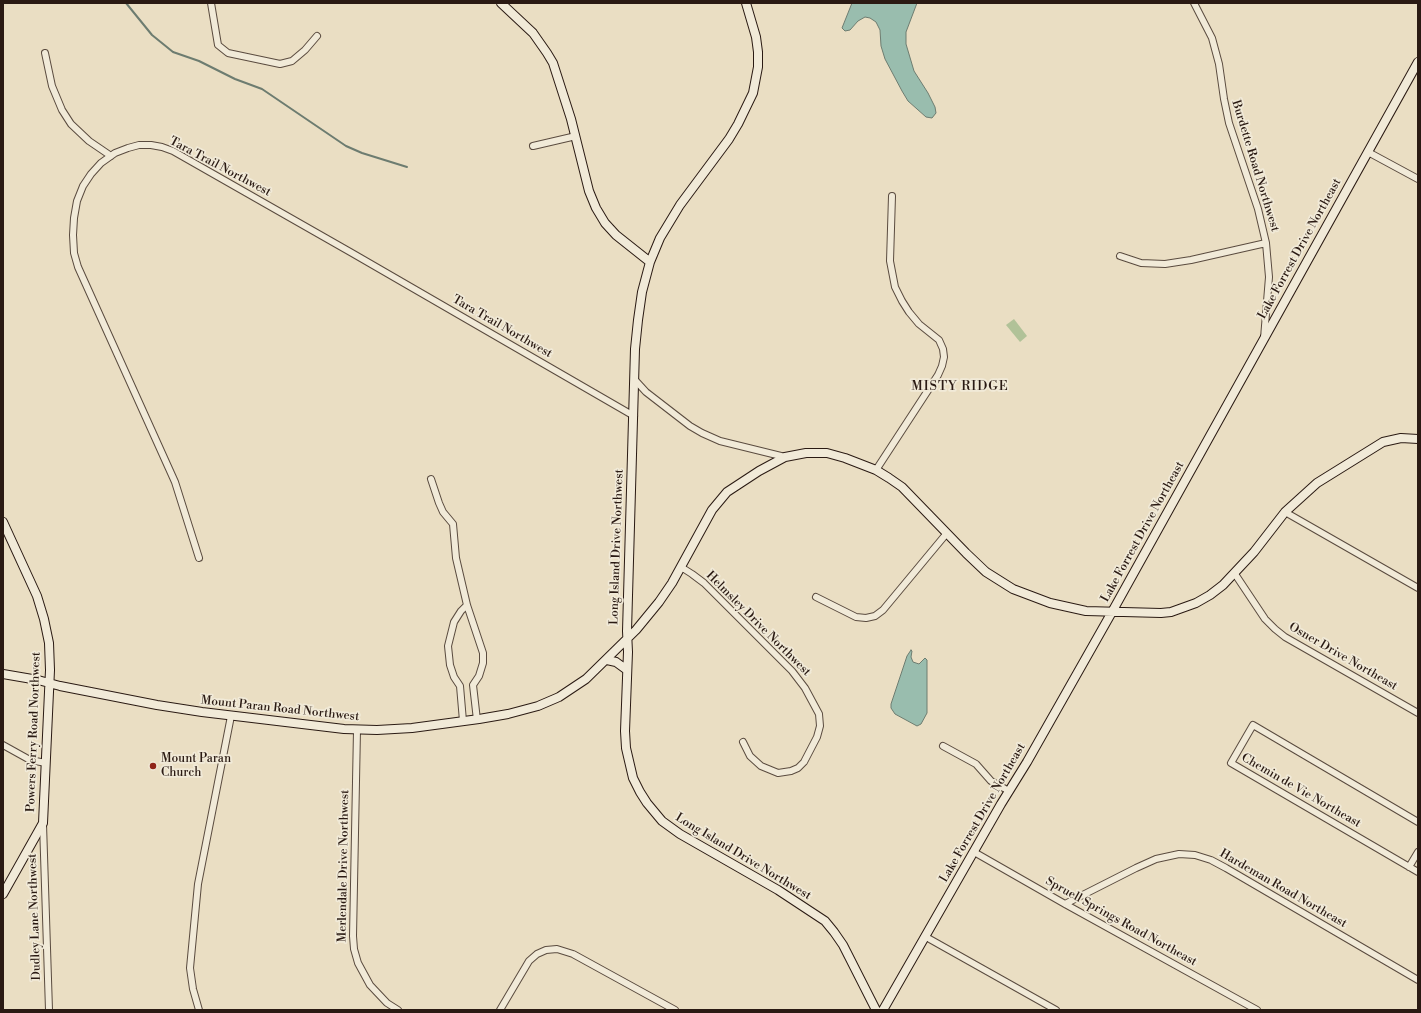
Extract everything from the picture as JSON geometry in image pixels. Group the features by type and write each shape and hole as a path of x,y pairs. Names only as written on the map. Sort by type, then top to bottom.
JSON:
{"street":[{"path":"211,3 218,45 228,53 280,64 292,61 305,50 317,36"},
{"path":"501,3 533,33 548,53 558,76 576,136 589,191 596,208 605,223 616,235 650,262"},
{"name":"Long Island Drive Northwest","path":"746,3 756,37 758,52 758,67 753,93 729,139 672,216 660,238 650,262 642,292 635,349 627,640 626,748 634,778 647,803 662,821 680,834 778,890 824,921 843,945 876,1010"},
{"name":"Burdette Road Northwest","path":"1194,3 1212,38 1219,64 1229,123 1258,209 1266,243 1269,277 1263,340"},
{"path":"45,53 52,86 62,110 71,124 89,141 111,156"},
{"name":"Lake Forrest Drive Northeast","path":"883,1010 1112,612 1418,62"},
{"path":"533,146 576,136"},
{"name":"Tara Trail Northwest","path":"199,558 175,482 78,267 74,253 74,218 77,202 83,186 101,163 111,156 128,148 139,145 156,146 173,151 634,416"},
{"path":"1368,152 1418,179"},
{"path":"876,470 938,375 944,357 943,348 939,340 919,324 909,312 895,288 890,260 892,196"},
{"path":"1120,256 1141,263 1165,264 1191,260 1266,243"},
{"path":"635,380 646,392 690,426 702,433 720,441 785,457"},
{"name":"Mount Paran Road Northwest","path":"3,674 157,705 309,726 357,730 412,728 477,720 538,706 559,697 586,679 627,640 659,602 681,567 712,510 722,497 733,488 785,457 806,453 827,453 845,458 876,470 902,487 986,572 1013,589 1050,603 1086,611 1161,613 1180,609 1196,603 1223,585 1235,574 1254,552 1285,512 1317,483 1375,446 1401,438 1418,439"},
{"path":"431,479 438,503 443,512 454,524 456,558 474,629 480,640 484,653 483,664 479,676 473,685 477,720"},
{"path":"1285,512 1418,588"},
{"name":"Powers Ferry Road Northwest","path":"3,522 37,596 44,619 49,643 50,683 43,823 3,894"},
{"path":"816,597 856,617 866,618 875,616 883,610 947,533"},
{"name":"Helmsley Drive Northwest","path":"681,567 704,583 792,671 805,688 818,714 820,726 817,737 804,762 798,768 791,771 778,773 761,766 750,756 743,742"},
{"name":"Osner Drive Northeast","path":"1235,574 1266,619 1285,637 1418,713"},
{"path":"463,721 460,686 454,677 450,665 448,646 454,622 467,604"},
{"path":"607,660 616,662 627,670"},
{"path":"460,686 473,685"},
{"path":"199,1010 193,989 190,968 198,883 231,716"},
{"name":"Chemin de Vie Northeast","path":"1418,822 1253,725 1231,763 1418,872"},
{"name":"Merlendale Drive Northwest","path":"357,730 354,950 358,963 370,985 387,1003 398,1010"},
{"path":"3,745 30,760 46,763"},
{"path":"943,746 976,764 990,781 1009,791"},
{"name":"Dudley Lane Northwest","path":"43,823 49,1010"},
{"name":"Spruell Springs Road Northeast","path":"974,852 1257,1010"},
{"path":"1409,867 1418,852"},
{"name":"Hardeman Road Northeast","path":"1065,904 1156,859 1178,854 1195,855 1211,860 1226,868 1418,980"},
{"path":"926,937 1056,1010"},
{"path":"500,1010 529,961 542,952 557,949 573,954 675,1010"}],"shaded area":[{"path":"852,3 917,3 906,32 906,44 914,71 935,107 936,113 932,118 926,117 908,101 902,91 885,59 881,46 880,30 876,22 865,17 858,21 850,30 845,31 842,28"},
{"path":"1014,319 1027,336 1020,342 1006,325"},
{"path":"911,650 913,662 919,664 925,658 927,660 927,713 921,724 917,726 895,714 891,708 907,656"}],"waterway":[{"path":"126,3 152,35 173,52 199,61 235,79 262,89 346,146 362,153 407,167"}],"place":[{"name":"Mount Paran Church","path":"153,766"}],"district":[{"name":"MISTY RIDGE","path":"960,387"}]}
